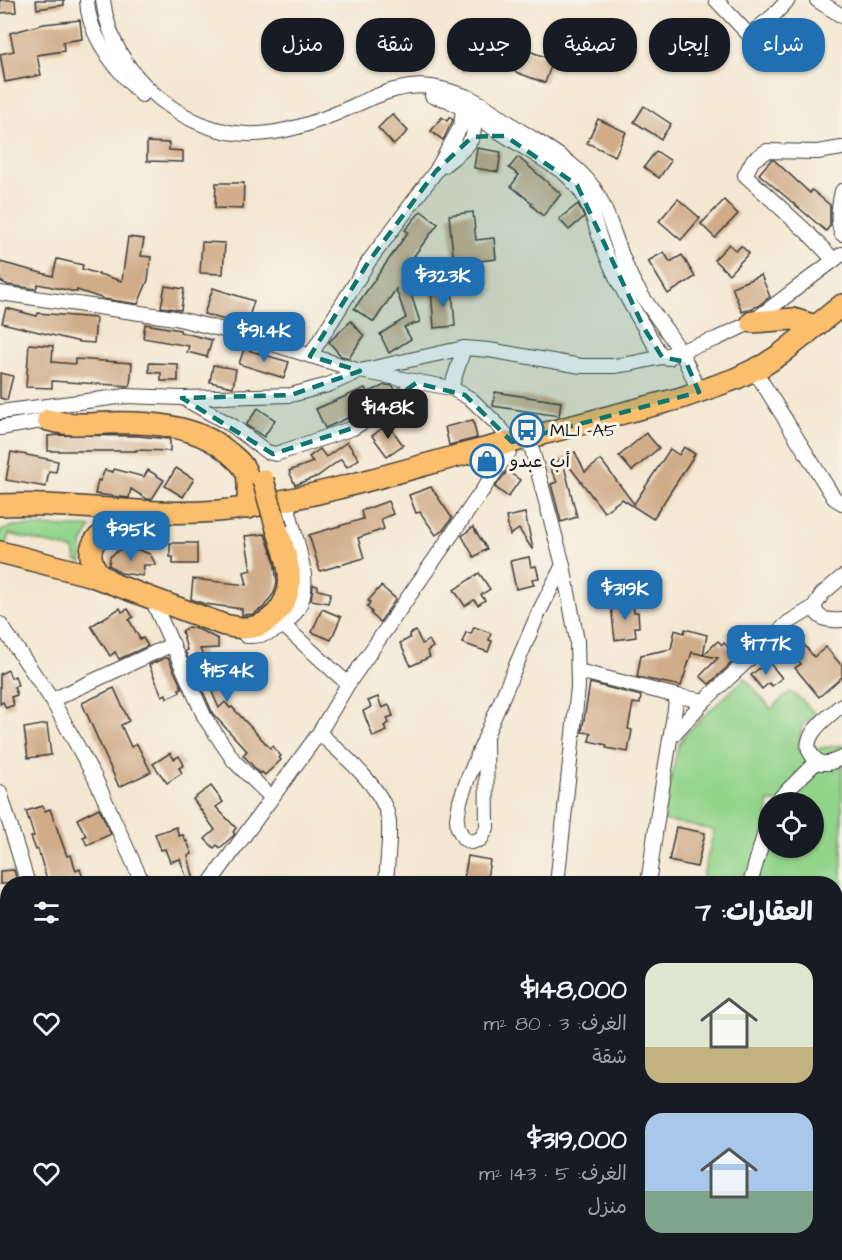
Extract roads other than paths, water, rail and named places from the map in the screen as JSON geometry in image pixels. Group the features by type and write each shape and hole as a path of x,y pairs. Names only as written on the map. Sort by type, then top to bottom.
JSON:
{"highway":[{"path":"0,506 42,504 154,513 248,508 343,488 693,403 732,391 842,305"},
{"path":"752,322 793,320 816,326"},
{"path":"0,520 33,514 145,522 222,518 288,507 419,477 582,425 784,365 842,321"},
{"path":"0,552 66,568 116,584 224,626 247,631 276,614 289,592 290,573 287,560 262,480 243,450 225,435 205,424 174,414 143,412 56,418"},
{"path":"56,418 72,425 108,423 169,426 190,430 221,446 241,464 247,474 248,508"},
{"path":"116,584 103,577 94,568 91,552 94,545 103,534 145,522"}],"street":[{"path":"87,0 96,34 114,66 169,118 187,129 214,140 261,144 291,139 322,130 382,102 405,96 434,96 472,107 505,136 563,172 582,191 605,253 644,328 662,357"},
{"path":"103,0 108,27 120,55 141,82 191,121 217,131 261,135 289,131 319,121 378,94 404,87 436,87 563,159 590,183 603,204 634,283 683,356 699,392"},
{"path":"716,0 749,35 773,16 788,0"},
{"path":"818,0 842,16"},
{"path":"436,171 463,149 472,137 472,107"},
{"path":"310,356 369,261 436,171 472,107"},
{"path":"472,137 505,136"},
{"path":"0,412 126,396 182,398 291,395 328,386 360,371 464,348 489,350 581,366 614,366 662,357 683,356 752,322 838,257 808,233 745,175 753,160 767,151 817,152 842,148"},
{"path":"842,191 838,208 839,228 842,234"},
{"path":"0,293 176,318 240,334 360,371 451,388 471,399 500,426 517,446 563,565 575,623 578,687 557,876"},
{"path":"451,388 464,348"},
{"path":"755,375 834,498 842,503"},
{"path":"182,398 216,416 273,454 353,428 387,408 416,383"},
{"path":"0,428 56,418"},
{"path":"215,876 319,733 348,684 517,446"},
{"path":"247,631 247,637 265,635 284,626 297,610 304,588 304,575 288,507"},
{"path":"486,737 487,828 481,839 471,842 464,840 460,835 457,819 464,790 486,737 538,614 563,565"},
{"path":"672,736 704,700 789,622 814,607 822,594 842,577"},
{"path":"151,597 205,718 215,735 244,773 271,797"},
{"path":"814,607 818,616 826,620 842,620"},
{"path":"0,624 52,700 95,778 139,876"},
{"path":"284,626 348,684"},
{"path":"52,700 173,644"},
{"path":"578,671 677,696 704,700"},
{"path":"649,876 677,696"},
{"path":"842,705 821,722 812,734 810,750 817,761 825,764 842,758"},
{"path":"319,733 350,761 377,791 389,821 386,876"},
{"path":"786,792 817,761"},
{"path":"0,792 26,876"},
{"path":"752,876 758,856"}],"place":[{"name":"ML1 -A5","path":"527,430"},
{"name":"أب عبدو","path":"487,461"}]}
